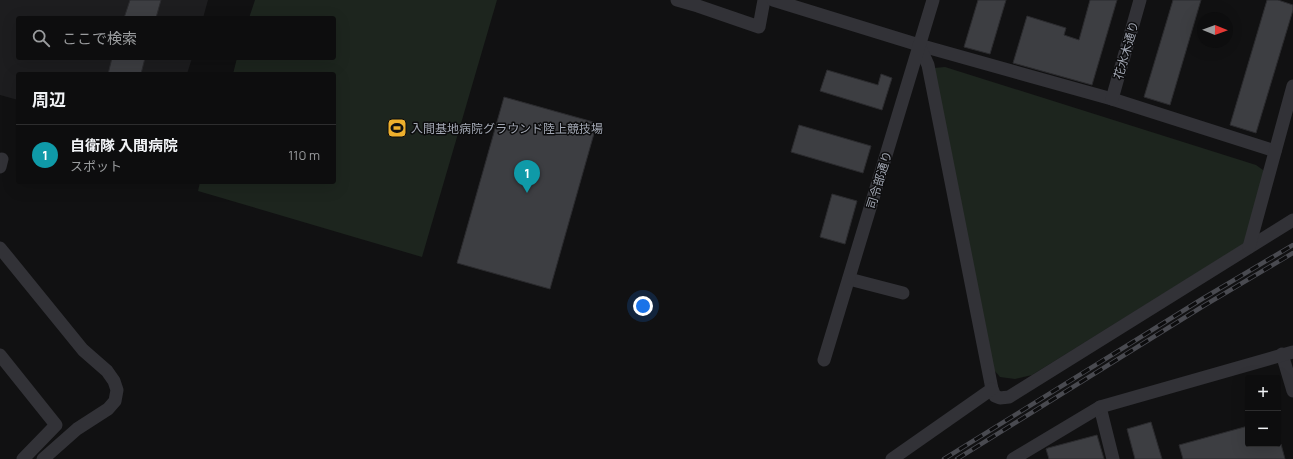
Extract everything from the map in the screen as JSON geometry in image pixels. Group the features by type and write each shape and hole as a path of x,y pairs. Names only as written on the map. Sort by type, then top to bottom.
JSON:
{"street":[{"path":"677,0 759,27 764,0"},
{"path":"773,0 919,45 1112,99 1275,150"},
{"name":"司令部通り","path":"824,360 933,0"},
{"name":"花水木通り","path":"1112,99 1140,0"},
{"path":"919,45 928,66 992,389 995,396 1000,398 1009,397 1293,220"},
{"path":"1249,247 1293,86"},
{"path":"0,248 83,350 107,371 114,381 117,390 115,401 108,409 77,429 43,459"},
{"path":"849,279 903,293"},
{"path":"1013,459 1100,407 1288,353 1293,391"},
{"path":"0,354 56,425 23,459"},
{"path":"892,459 992,389"},
{"path":"1100,407 1114,459"}],"shaded area":[{"path":"0,0 208,0 204,16 16,16 16,60 191,60 188,72 16,72 16,99 0,95"},
{"name":"入間基地病院グラウンド陸上競技場","path":"255,0 497,0 422,257 198,191 200,184 336,184 336,72 234,72 236,60 336,60 336,16 250,16"},
{"path":"945,67 1256,165 1263,170 1263,176 1245,243 1032,375 1015,379 1000,377 994,370 934,68"}],"building":[{"path":"130,0 161,0 157,16 125,16"},
{"path":"978,0 1006,0 990,54 964,47"},
{"path":"1090,0 1117,0 1092,85 1013,63 1027,16 1066,28 1064,35 1079,40"},
{"path":"1173,0 1201,0 1170,105 1144,97"},
{"path":"1267,0 1278,0 1293,5 1293,10 1256,133 1230,125"},
{"path":"112,60 144,60 142,72 108,72"},
{"path":"827,70 878,85 881,74 892,78 882,110 820,91"},
{"path":"504,97 597,123 550,289 457,263"},
{"path":"799,125 871,146 863,173 791,152"},
{"path":"832,194 857,201 845,244 820,237"},
{"path":"1151,422 1162,459 1135,459 1127,429"},
{"path":"1245,427 1245,447 1281,447 1281,444 1285,459 1183,459 1179,445"},
{"path":"1097,435 1104,459 1049,459 1046,449 1048,448"}],"railway":[{"path":"944,459 1202,299 1293,245"},
{"path":"957,459 1205,305 1293,253"}],"place":[{"name":"入間基地病院グラウンド陸上競技場","path":"397,128"},
{"name":"自衛隊 入間病院","path":"527,193"}]}
